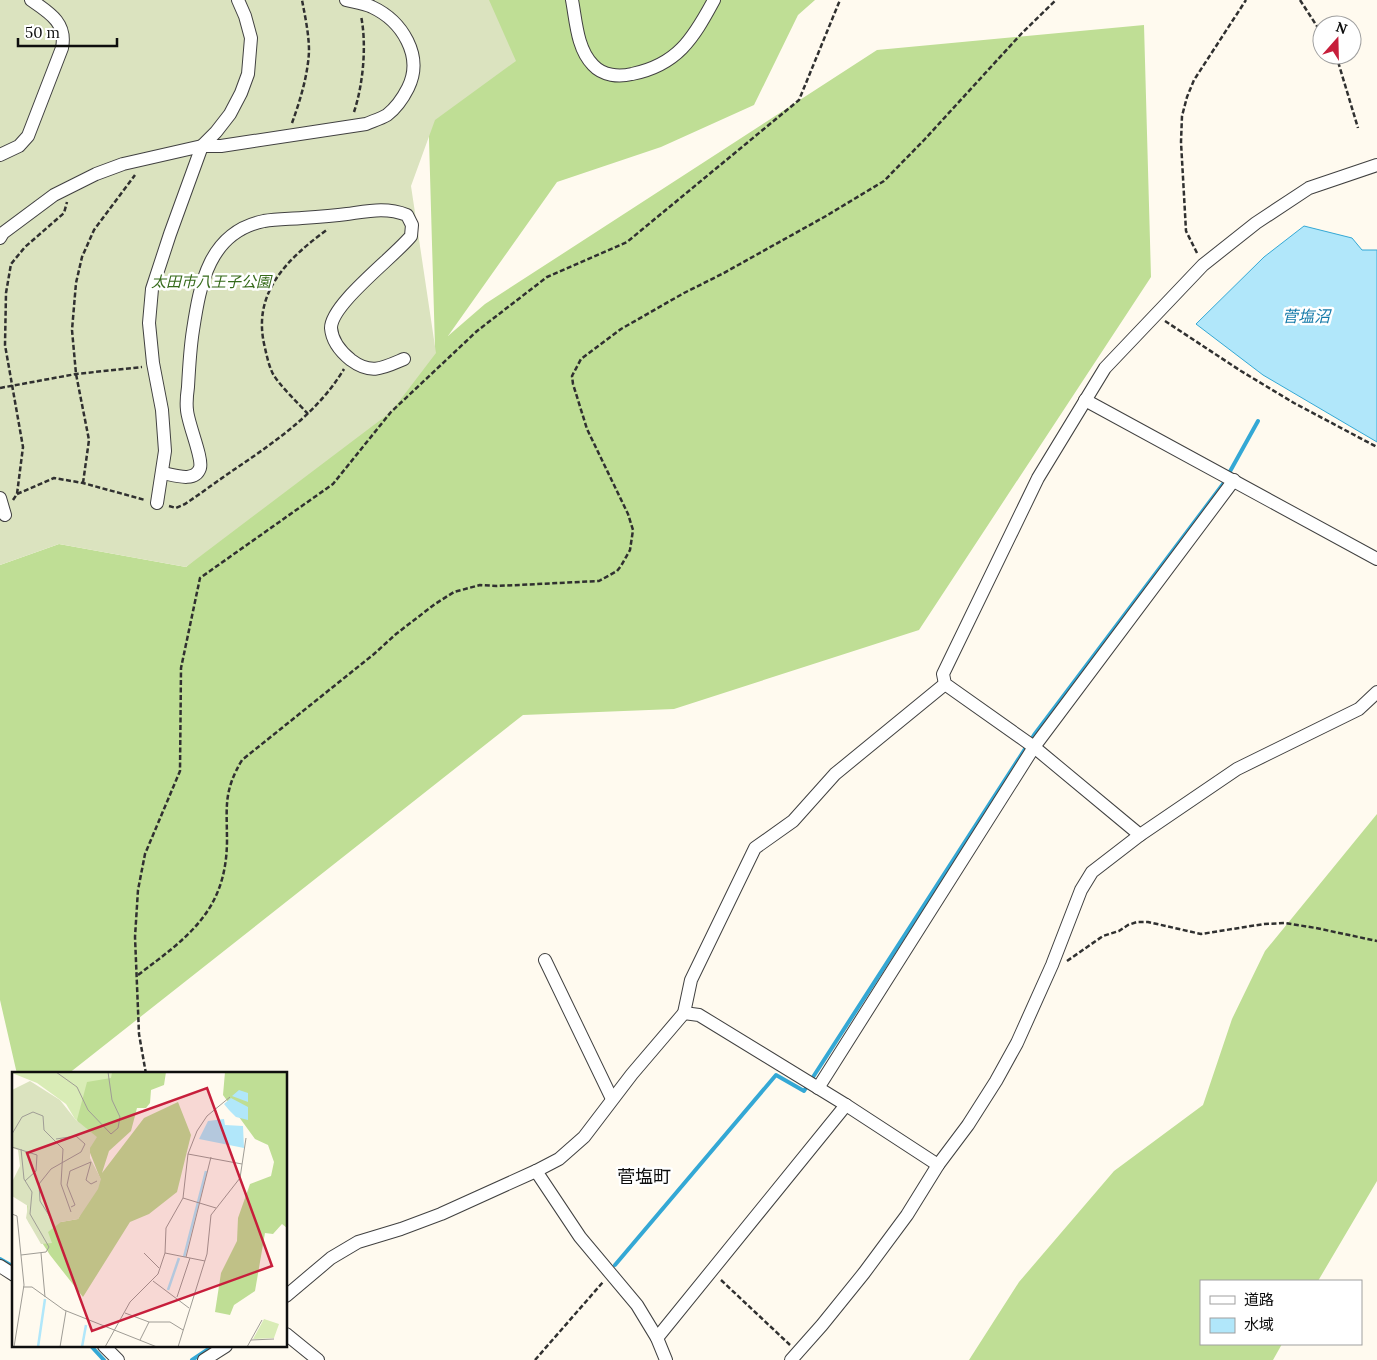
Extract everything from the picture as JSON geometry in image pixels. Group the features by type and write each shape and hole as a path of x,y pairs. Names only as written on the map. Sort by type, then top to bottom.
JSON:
{"street":[{"path":"0,155 19,146 28,136 62,48 64,38 60,26 50,13 31,0"},
{"path":"157,503 165,451 162,410 153,363 149,323 152,289 202,146 230,114 248,74 251,38 238,0"},
{"path":"572,0 580,42 593,65 600,71 623,76 658,67 678,53 693,34 714,0"},
{"path":"0,238 22,218 54,195 96,174 123,164 202,146 221,146 366,124 388,114 402,100 411,82 414,60 408,38 396,23 372,7 352,1"},
{"path":"1140,835 1034,747 945,684 943,674 1038,478 1105,368 1203,265 1256,222 1309,188 1377,165"},
{"path":"163,473 190,478 197,474 200,467 200,459 189,426 186,408 190,354 202,279 218,249 231,237 248,226 264,221 330,216 377,209 396,210 407,215 412,225 411,236 346,300 337,312 331,327 334,343 357,365 370,370 381,369 404,359"},
{"path":"1085,400 1377,559"},
{"path":"818,1088 1034,747 1234,480"},
{"path":"0,498 5,515"},
{"path":"288,1294 332,1258 358,1242 441,1214 536,1170 559,1159 584,1137 612,1099 684,1013 691,980 756,848 793,821 835,774 945,684"},
{"path":"795,1356 864,1273 907,1215 938,1165 968,1125 1006,1064 1052,965 1081,890 1092,872 1140,835 1237,770 1359,709 1377,692"},
{"path":"546,960 612,1099"},
{"path":"684,1013 700,1015 846,1105 938,1165"},
{"path":"657,1338 846,1105"},
{"path":"536,1170 580,1237 637,1305 657,1338 666,1360"},
{"path":"0,1266 12,1274"},
{"path":"288,1336 318,1360"},
{"path":"204,1360 223,1348"}],"path":[{"path":"287,136 298,105 309,51 307,24 302,0"},
{"path":"146,1072 140,1034 135,937 138,890 145,854 180,771 181,668 200,578 333,484 391,412 477,331 547,278 627,242 799,100 840,0"},
{"path":"138,975 164,955 199,923 217,894 226,863 226,800 232,780 242,760 374,654 396,634 454,592 480,585 497,586 599,581 616,571 626,559 633,539 633,530 628,514 587,429 573,384 572,376 580,359 606,339 642,316 737,266 851,202 884,180 925,139 1022,33 1056,0"},
{"path":"1203,265 1186,230 1181,142 1182,116 1194,80 1246,0"},
{"path":"1300,0 1312,19"},
{"path":"350,127 359,98 364,44 362,19 352,1"},
{"path":"1339,65 1358,128"},
{"path":"83,483 89,440 76,374 72,330 76,283 82,257 94,230 147,160"},
{"path":"70,186 64,213 25,247 11,264 6,293 5,345 23,447 17,494 54,478 83,483 135,498"},
{"path":"308,414 273,374 262,337 261,319 264,302 272,284 299,251 331,226 330,216"},
{"path":"1155,315 1294,403 1377,447"},
{"path":"0,388 76,374 134,368"},
{"path":"157,503 176,508 185,504 274,442 308,414 326,396 340,376"},
{"path":"1052,965 1062,965 1103,936 1119,931 1136,922 1148,922 1201,934 1264,924 1285,923 1377,941"},
{"path":"711,1271 795,1356"},
{"path":"535,1360 545,1346 610,1273"}],"green space":[{"name":"太田市八王子公園","path":"0,0 489,0 516,61 435,120 411,186 436,353 391,412 186,567 59,544 0,565"},
{"path":"425,0 815,0 798,15 754,105 661,147 557,182 448,336 485,304 877,50 1144,25 1151,277 919,630 674,709 523,715 71,1072 17,1072 0,1000 0,565 59,544 186,567 435,348"},
{"path":"1377,814 1377,1181 1319,1280 1200,1280 1200,1345 1281,1345 1273,1360 969,1360 1019,1282 1114,1171 1203,1105 1232,1019 1265,951"}],"water":[{"name":"菅塩沼","path":"1304,226 1352,238 1362,250 1377,250 1377,442 1263,375 1196,324 1264,257"}],"waterway":[{"path":"615,1265 776,1075 804,1091 1034,735 1223,484 1258,421"},
{"path":"0,1259 12,1266"},
{"path":"93,1348 104,1360"},
{"path":"192,1360 210,1348"}],"district":[{"name":"菅塩町","path":"644,1176"}]}
